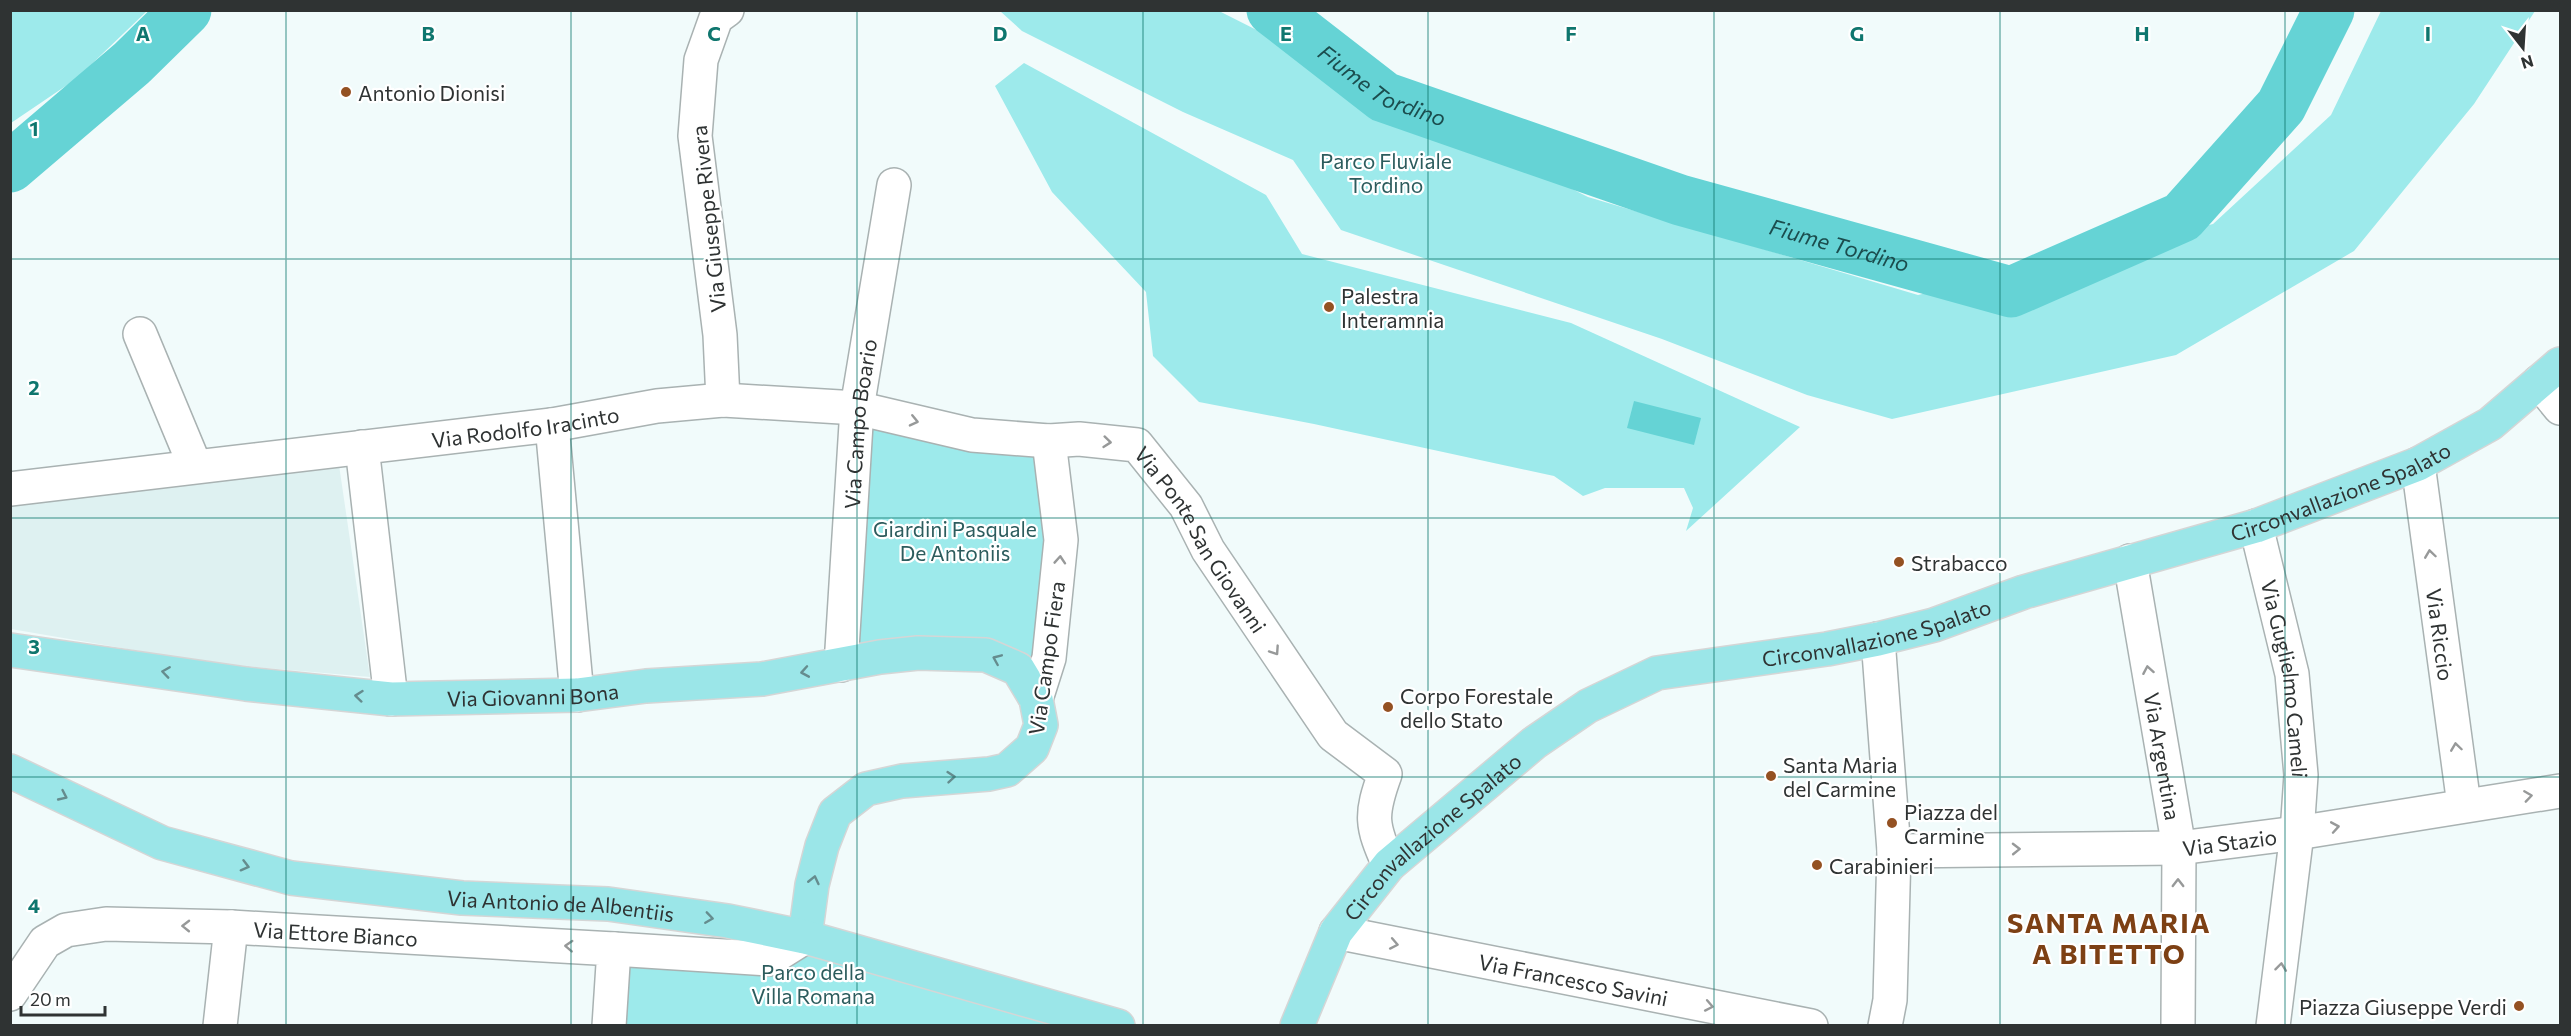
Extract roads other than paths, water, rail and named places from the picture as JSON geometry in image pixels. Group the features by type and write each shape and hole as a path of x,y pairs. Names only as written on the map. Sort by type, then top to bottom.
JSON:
{"main road":[{"name":"Circonvallazione Spalato","path":"1297,1026 1336,932 1389,865 1534,743 1587,706 1657,673 1827,649 1878,639 1934,625 2025,592 2256,526 2418,464 2490,424 2550,373"},
{"name":"Via Giovanni Bona","path":"10,650 246,684 391,699 577,695 646,686 762,679 880,657 918,653 986,655 1018,669 1036,699"},
{"name":"Via Campo Fiera","path":"805,937 812,885 822,846 835,813 866,789 880,785 989,774 1007,770 1032,748 1041,725 1036,699"},
{"name":"Via Antonio de Albentiis","path":"10,771 162,843 291,878 462,898 608,904 728,921 805,937 1118,1026"}],"street":[{"name":"Via Giuseppe Rivera","path":"723,400 720,335 695,136 701,60 716,18 727,10"},
{"name":"Via Campo Boario","path":"841,666 857,408 894,184"},
{"path":"140,334 195,466"},
{"path":"2550,373 2560,408"},
{"name":"Via Rodolfo Iracinto","path":"10,489 552,425 657,406 723,400 857,408"},
{"name":"Via Ponte San Giovanni","path":"857,408 972,435 1049,441 1079,439 1137,445 1186,506 1208,550 1333,735 1385,774 1376,799 1373,819 1378,842 1389,865"},
{"path":"552,425 577,695"},
{"name":"Via Campo Fiera","path":"1036,699 1049,658 1062,540 1049,441"},
{"path":"362,447 391,699"},
{"name":"Via Riccio","path":"2418,464 2464,805"},
{"name":"Via Guglielmo Cameli","path":"2256,526 2292,674 2301,776 2297,833 2273,1026"},
{"name":"Via Argentina","path":"2130,561 2179,848 2178,1026"},
{"path":"1878,639 1894,851 1890,1000 1885,1026"},
{"name":"Via Stazio","path":"1894,851 2179,848 2297,833 2560,791"},
{"name":"Via Ettore Bianco","path":"10,994 45,942 66,930 106,924 231,927 770,959 805,937"},
{"path":"220,1026 231,927"},
{"name":"Via Francesco Savini","path":"1336,932 1811,1026"},
{"path":"609,1026 614,949"}],"waterway":[{"name":"Fiume Tordino","path":"10,167 132,63 186,10"},
{"name":"Fiume Tordino","path":"1272,10 1384,97 1680,200 2011,292 2182,217 2281,106 2329,10"}],"place":[{"name":"Antonio Dionisi","path":"346,92"},
{"name":"Palestra Interamnia","path":"1329,307"},
{"name":"Strabacco","path":"1899,562"},
{"name":"Corpo Forestale dello Stato","path":"1388,707"},
{"name":"Santa Maria del Carmine","path":"1771,776"},
{"name":"Piazza del Carmine","path":"1892,823"},
{"name":"Carabinieri","path":"1817,865"},
{"name":"Piazza Giuseppe Verdi","path":"2519,1006"}],"district":[{"name":"SANTA MARIA A BITETTO","path":"2109,938"}],"park label":[{"name":"Parco Fluviale Tordino","path":"1386,172"},
{"name":"Giardini Pasquale De Antoniis","path":"955,540"},
{"name":"Parco della Villa Romana","path":"813,983"}]}
